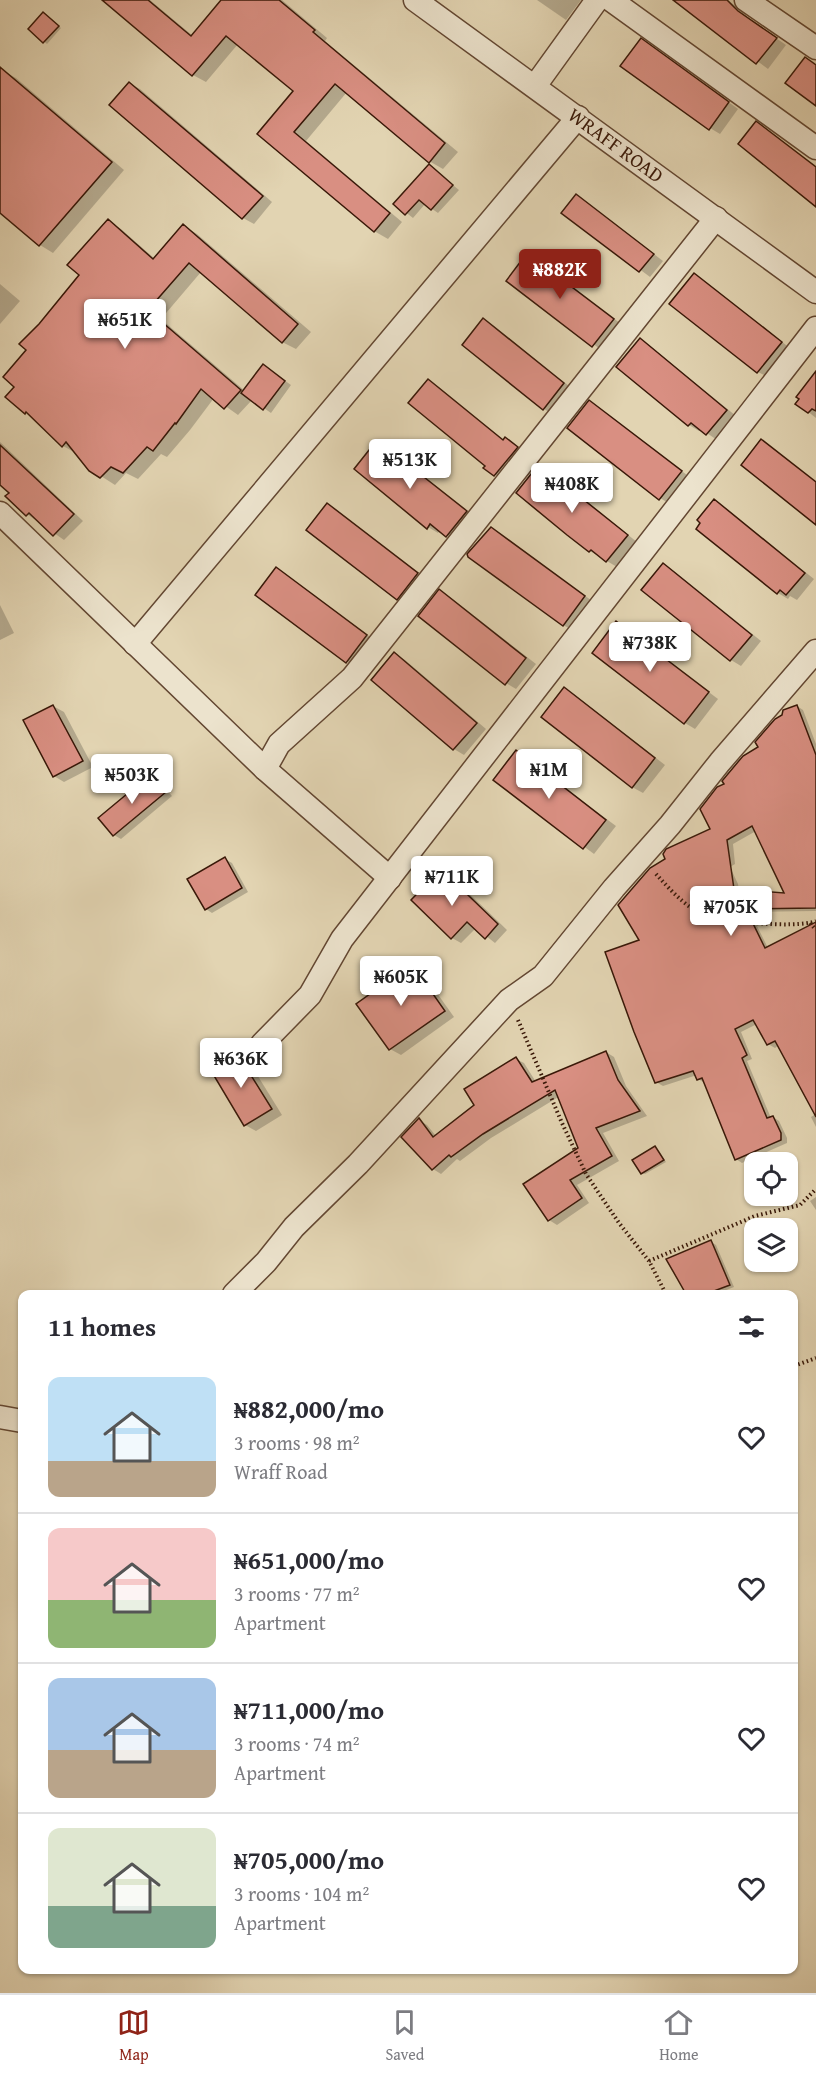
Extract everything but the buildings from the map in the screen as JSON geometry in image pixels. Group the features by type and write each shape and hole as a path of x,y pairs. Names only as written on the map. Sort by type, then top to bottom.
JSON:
{"street":[{"name":"WRAFF ROAD","path":"415,0 816,292"},
{"path":"535,86 597,0"},
{"path":"611,0 816,148"},
{"path":"746,0 816,48"},
{"path":"135,644 578,117"},
{"path":"265,768 279,744 352,678 716,218"},
{"path":"262,1044 310,995 342,939 816,328"},
{"path":"0,513 265,768 390,878"},
{"path":"238,1290 266,1262 294,1227 358,1164 509,1000 543,976 816,651"},
{"path":"0,1417 18,1420"}],"path":[{"path":"641,858 693,910 708,916 730,921 791,925 816,921"},
{"path":"810,923 816,930"},
{"path":"509,1000 586,1174 619,1223 649,1261 664,1290"},
{"path":"649,1261 755,1216 800,1205 816,1189"},
{"path":"798,1365 816,1358"}]}
